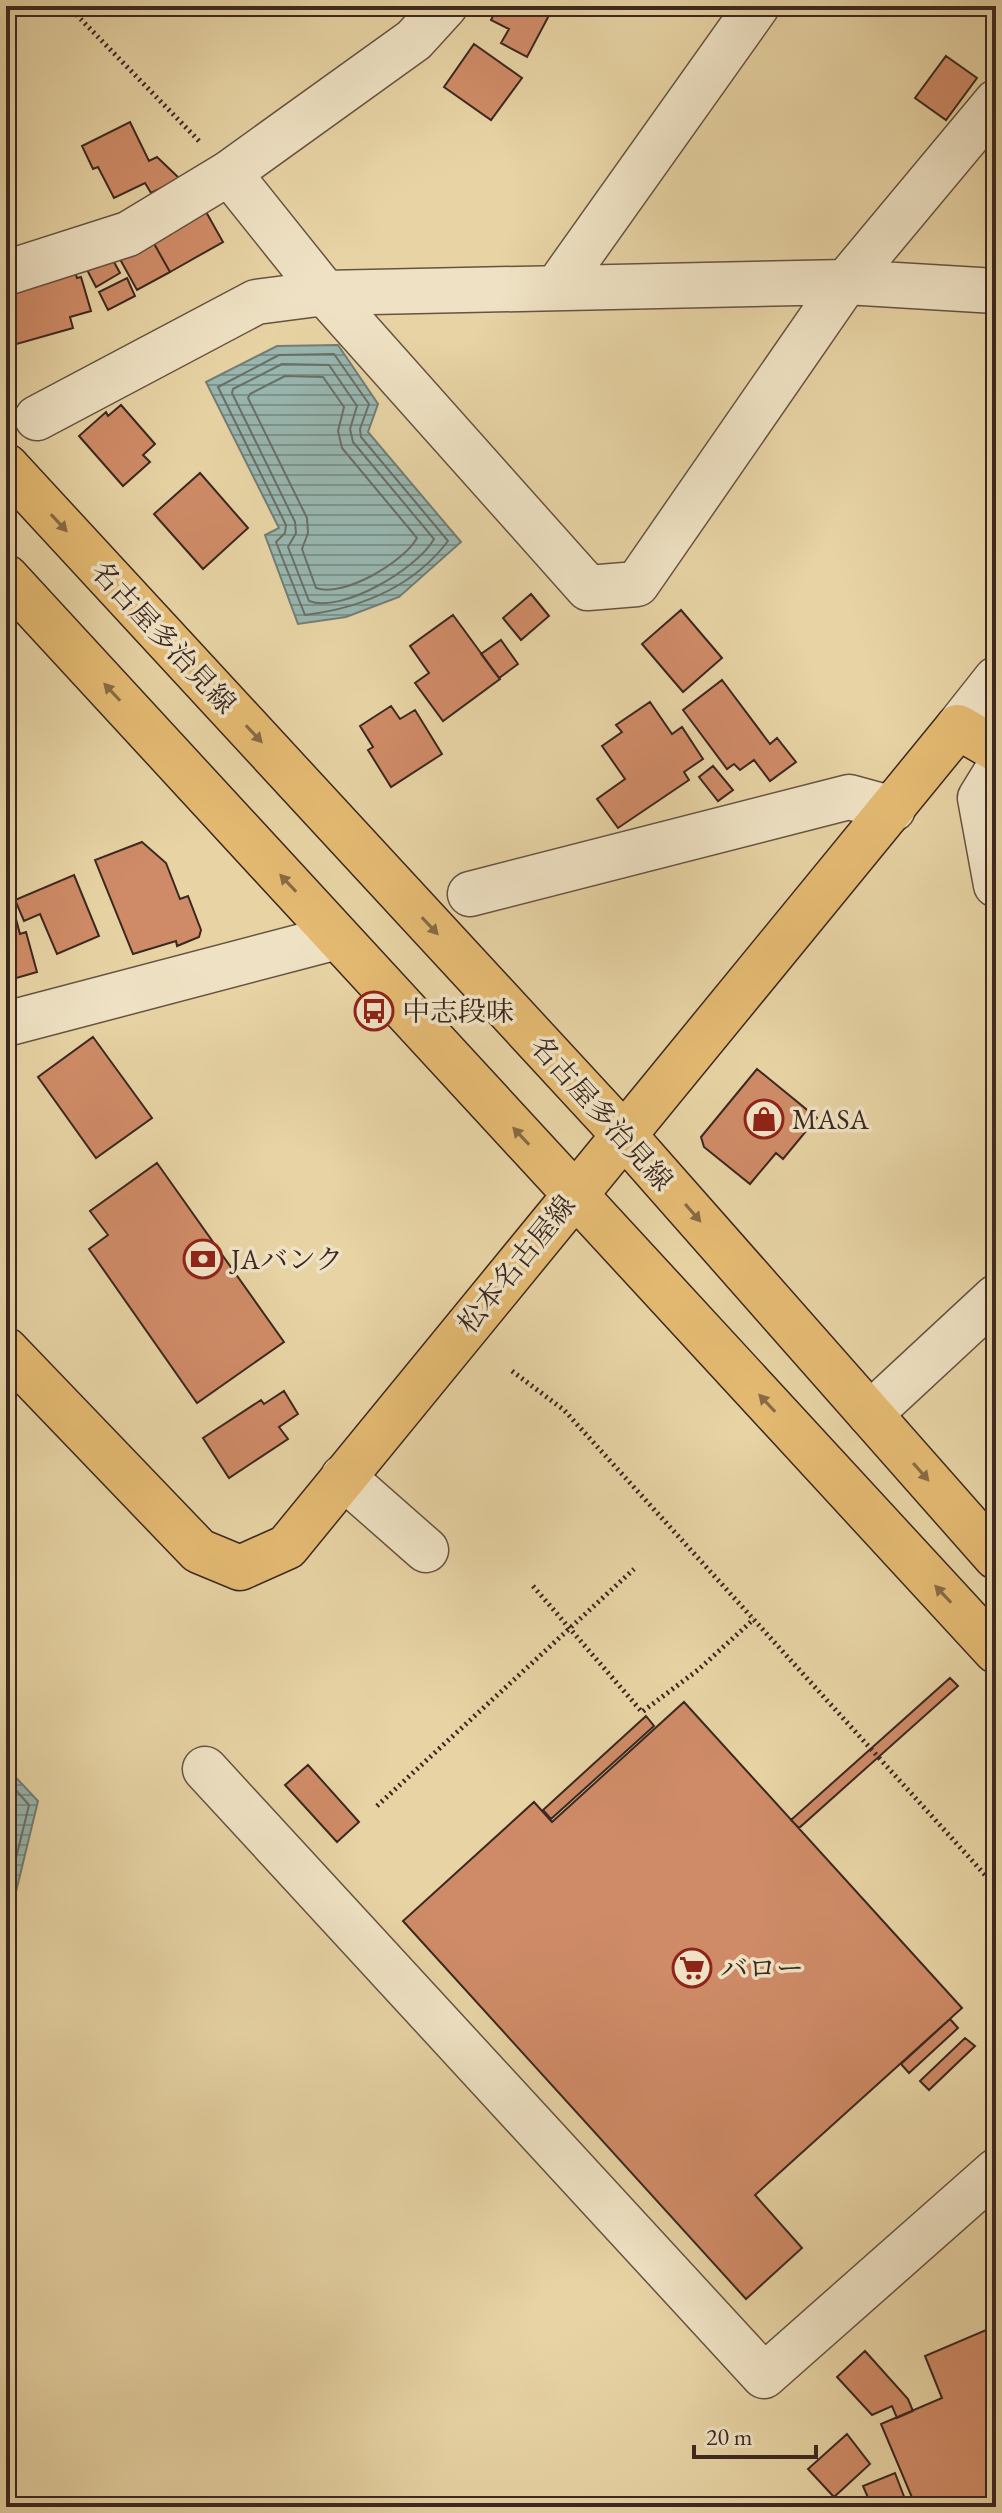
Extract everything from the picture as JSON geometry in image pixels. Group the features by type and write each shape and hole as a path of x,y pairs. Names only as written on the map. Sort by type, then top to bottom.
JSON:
{"main road":[{"name":"名古屋多治見線","path":"6,466 623,1134 996,1557"},
{"path":"6,577 996,1651"},
{"name":"松本名古屋線","path":"6,1350 199,1551 240,1568 287,1547 958,727"},
{"path":"958,727 996,749"}],"street":[{"path":"6,273 128,234 229,173 414,40 445,6"},
{"path":"558,286 757,6"},
{"path":"229,173 325,293 588,588 637,584 846,282 992,116"},
{"path":"37,418 256,302 325,293 558,286 846,282 996,291"},
{"path":"958,727 996,679"},
{"path":"996,772 980,798 996,885"},
{"path":"470,894 849,797 893,809"},
{"path":"6,1024 337,937"},
{"path":"870,1414 996,1297"},
{"path":"343,1477 426,1550"},
{"path":"205,1769 764,2376 996,2171"}],"path":[{"path":"68,6 229,173"},
{"path":"512,1371 564,1410 996,1887"},
{"path":"377,1806 634,1569"},
{"path":"533,1586 642,1712 698,1670 754,1619"}],"water":[{"path":"338,345 378,404 368,432 461,542 399,597 346,617 298,624 265,535 279,528 206,382 277,346"},
{"path":"6,1767 38,1801 6,1933"}],"building":[{"path":"498,6 554,6 527,57 501,43 509,29 491,20"},
{"path":"474,44 522,78 491,120 444,87"},
{"path":"946,56 977,78 946,120 915,98"},
{"path":"130,122 149,161 157,157 180,179 151,193 145,183 114,198 98,167 93,169 82,146"},
{"path":"205,210 223,242 170,272 152,240"},
{"path":"152,240 170,272 137,290 116,252"},
{"path":"109,253 120,273 96,287 85,266"},
{"path":"74,269 77,278 81,277 91,311 70,317 73,328 6,347 6,294"},
{"path":"127,278 135,296 108,310 99,292"},
{"path":"121,405 155,444 143,455 150,462 123,486 79,436 106,412 108,416"},
{"path":"200,473 248,528 203,569 154,514"},
{"path":"531,594 549,616 521,640 503,618"},
{"path":"681,610 722,658 683,692 642,644"},
{"path":"453,615 500,679 443,721 415,683 429,673 410,646"},
{"path":"501,640 518,664 499,678 481,654"},
{"path":"722,680 770,744 777,738 796,762 770,781 754,760 740,770 734,764 727,769 683,710"},
{"path":"650,702 672,734 682,727 703,759 684,772 689,780 618,828 597,799 625,779 602,746 622,732 616,725"},
{"path":"391,706 400,719 415,710 442,754 391,787 368,750 373,747 360,726"},
{"path":"713,766 733,790 718,801 699,777"},
{"path":"142,842 166,863 180,899 188,896 201,930 199,937 177,946 176,941 133,954 95,860"},
{"path":"74,875 99,936 57,954 40,914 24,921 15,900"},
{"path":"13,908 20,934 26,932 37,972 6,981 6,910"},
{"path":"93,1037 152,1118 96,1158 38,1077"},
{"path":"757,1069 817,1118 783,1159 776,1153 750,1184 704,1147 701,1137"},
{"path":"157,1163 284,1342 197,1403 89,1249 108,1235 90,1211"},
{"path":"284,1391 298,1414 279,1427 288,1439 229,1478 203,1438 261,1400 264,1404"},
{"path":"950,1678 958,1686 799,1828 791,1820"},
{"path":"684,1702 962,2008 755,2195 802,2248 746,2299 403,1921 534,1802 552,1822"},
{"path":"646,1716 654,1726 551,1819 543,1810"},
{"path":"308,1765 359,1822 337,1842 285,1785"},
{"path":"950,2019 958,2028 909,2073 901,2064"},
{"path":"965,2038 975,2046 929,2090 920,2081"},
{"path":"986,2330 996,2354 996,2461 987,2465 996,2486 996,2504 916,2507 881,2424 942,2398 925,2356"},
{"path":"865,2351 908,2399 913,2411 897,2418 892,2406 872,2415 837,2377"},
{"path":"847,2434 870,2464 834,2497 808,2469"},
{"path":"895,2473 908,2507 872,2507 863,2486"}],"place":[{"name":"中志段味","path":"374,1011"},
{"name":"MASA","path":"764,1119"},
{"name":"JAバンク","path":"203,1259"},
{"name":"バロー","path":"692,1968"}]}
